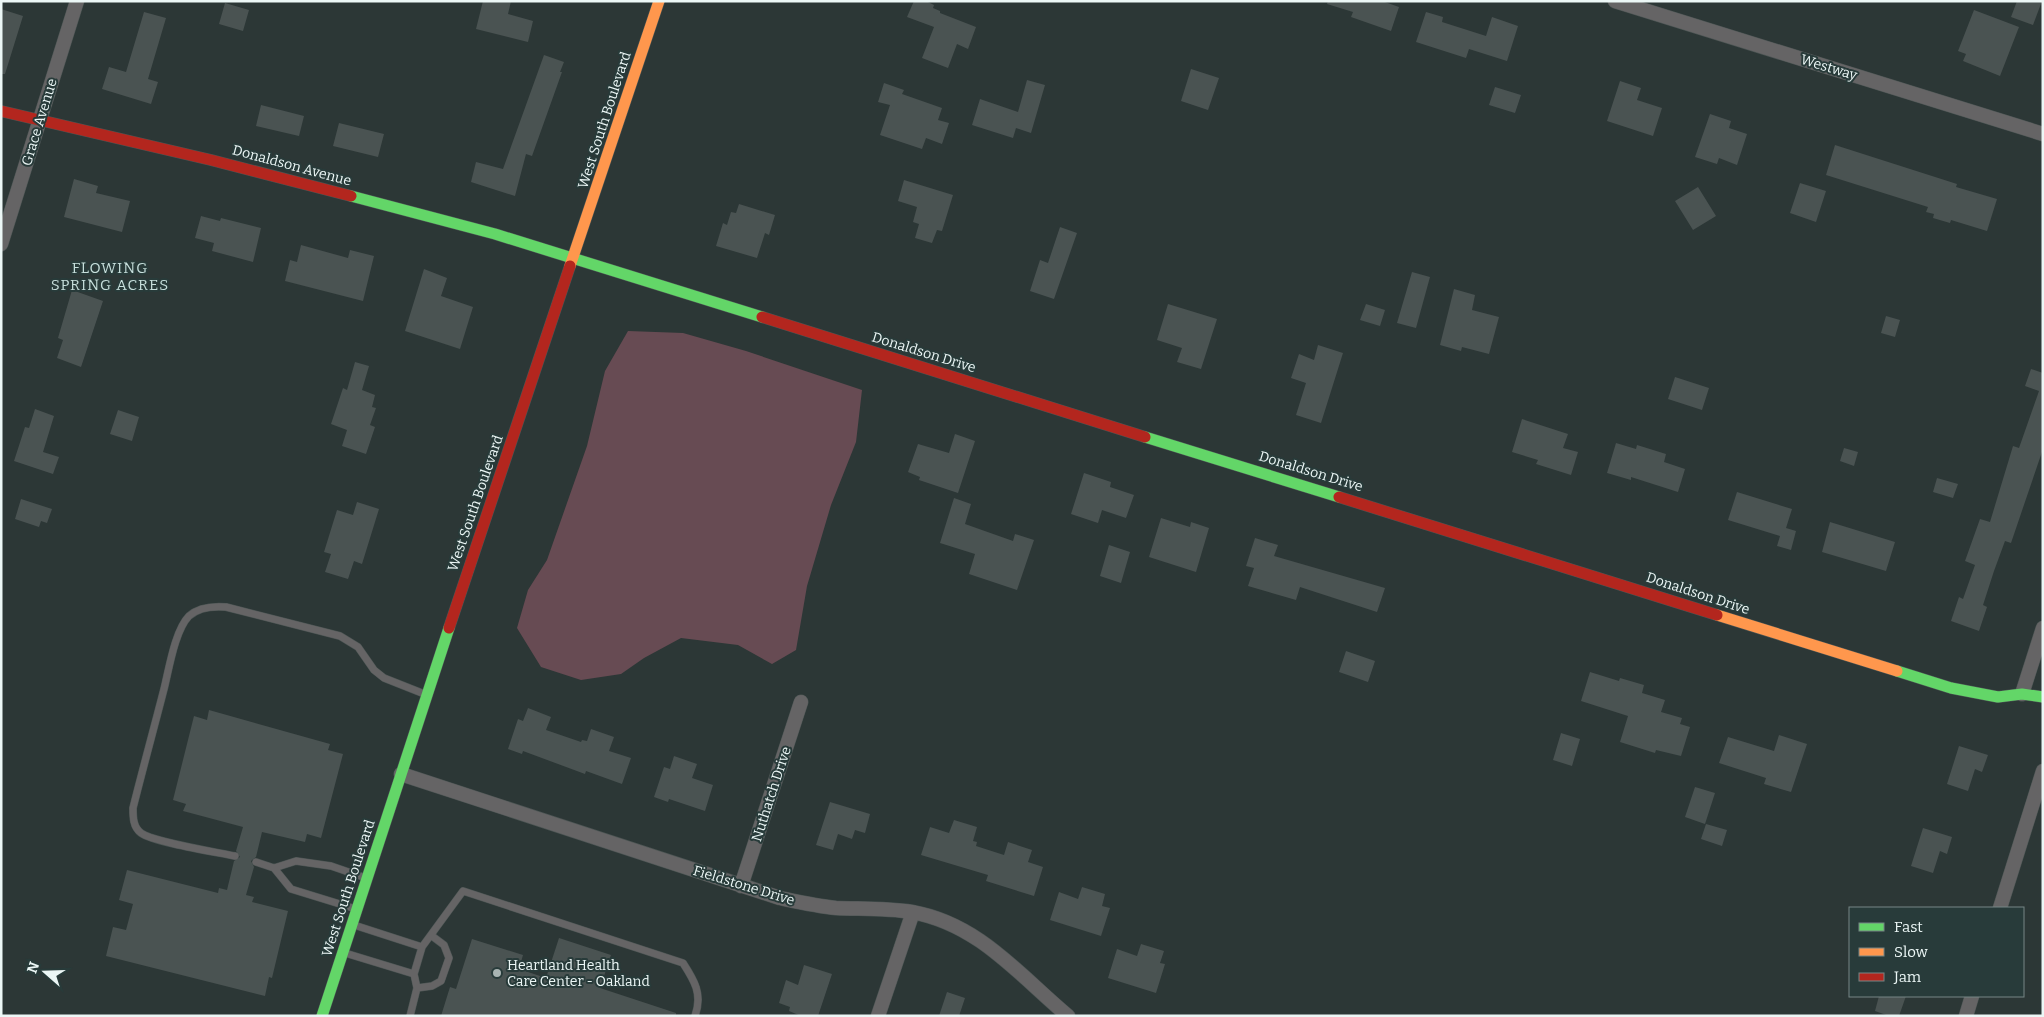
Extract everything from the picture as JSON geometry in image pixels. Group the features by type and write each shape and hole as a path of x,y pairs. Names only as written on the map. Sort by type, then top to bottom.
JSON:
{"street":[{"name":"Grace Avenue","path":"1,244 77,1"},
{"name":"West South Boulevard","path":"322,1016 659,1"},
{"name":"Westway","path":"1615,1 2043,134"},
{"name":"Donaldson Avenue","path":"1,111 238,166 495,234 573,259"},
{"name":"Donaldson Drive","path":"573,259 1933,682 1990,696 2022,694 2043,697"},
{"path":"2022,694 2043,628"},
{"name":"Nuthatch Drive","path":"741,886 800,702"},
{"path":"2000,907 2043,771"},
{"name":"Fieldstone Drive","path":"401,774 741,886 808,904 913,912 944,922 981,939 1010,962 1068,1016"},
{"path":"878,1016 913,912"},
{"path":"1966,1016 1972,997"}],"lane":[{"path":"235,856 154,838 141,833 133,822 133,808 173,655 182,628 190,616 202,608 226,607 340,636 358,647 374,670 384,678 427,695"},
{"path":"274,868 296,861 331,866 367,878"},
{"path":"256,862 274,868 291,889 357,909"},
{"path":"410,1016 417,988 414,974 422,947 432,936 463,891 682,963 698,985 698,1009 695,1016"},
{"path":"352,924 422,947"},
{"path":"417,988 432,986 441,981 449,958 444,945 432,936"},
{"path":"342,952 414,974"}],"shaded area":[{"path":"628,331 683,333 746,351 862,390 856,442 831,505 807,586 796,650 772,664 738,645 681,638 644,658 621,674 581,680 541,667 517,628 528,590 547,560 587,446 605,371"}],"building":[{"path":"483,1 511,1 508,14 533,21 528,42 476,29"},
{"path":"914,1 926,1 934,5 933,8 940,11 940,13 976,27 968,49 957,44 948,68 922,58 934,27 907,17"},
{"path":"1328,1 1382,1 1399,7 1391,31 1351,17 1353,12 1327,4"},
{"path":"2017,1 2042,1 2033,25 2011,17"},
{"path":"225,3 249,10 243,31 219,24"},
{"path":"1,9 23,16 5,74 1,74"},
{"path":"1974,10 2019,27 2000,76 1963,61 1966,54 1958,51"},
{"path":"144,12 166,18 148,79 158,82 151,104 102,89 109,67 126,72"},
{"path":"1426,12 1443,17 1442,22 1486,36 1492,17 1518,26 1507,61 1469,49 1466,58 1416,42"},
{"path":"544,55 564,62 560,72 562,72 532,156 526,154 515,196 471,182 476,162 503,169"},
{"path":"1191,69 1219,78 1208,110 1181,101"},
{"path":"1027,80 1045,85 1031,133 1016,128 1013,138 972,125 980,99 1018,112"},
{"path":"1620,81 1641,88 1637,100 1662,108 1653,136 1607,121"},
{"path":"884,83 904,90 902,94 942,108 938,120 949,123 942,144 926,138 922,149 880,135 890,105 878,102"},
{"path":"1495,87 1521,95 1515,113 1489,105"},
{"path":"261,105 304,116 299,136 256,126"},
{"path":"1710,114 1731,121 1729,128 1747,134 1737,165 1719,158 1717,164 1695,157"},
{"path":"339,123 384,134 378,157 333,146"},
{"path":"1835,145 1957,184 1956,187 1997,199 1987,231 1951,220 1950,223 1933,218 1934,214 1926,212 1928,207 1826,175"},
{"path":"74,179 98,186 96,193 130,201 122,232 64,217"},
{"path":"904,180 953,195 942,231 937,230 932,243 915,238 919,224 913,222 917,207 898,201"},
{"path":"1800,183 1826,191 1816,222 1790,213"},
{"path":"1698,187 1716,216 1693,230 1675,201"},
{"path":"739,204 775,215 769,235 765,233 757,258 716,246 723,223 727,225 731,212 736,213"},
{"path":"201,216 220,221 221,218 261,228 253,262 212,251 214,243 195,238"},
{"path":"1060,227 1077,233 1054,299 1030,291 1040,260 1048,263"},
{"path":"301,245 348,258 350,250 374,256 363,301 285,281 290,260 297,262"},
{"path":"424,269 447,278 441,296 473,307 460,349 405,331"},
{"path":"1412,272 1430,277 1416,328 1397,323"},
{"path":"1454,289 1475,295 1472,310 1499,317 1489,354 1462,347 1461,351 1440,345"},
{"path":"72,290 103,301 81,367 57,358 63,340 58,338"},
{"path":"1168,304 1217,319 1201,369 1177,362 1182,348 1157,340"},
{"path":"1366,304 1385,310 1380,326 1360,320"},
{"path":"1886,316 1900,320 1895,337 1881,333"},
{"path":"1318,345 1343,353 1321,423 1296,415 1306,383 1291,378 1299,354 1314,360"},
{"path":"355,362 369,366 362,390 375,395 372,407 376,408 370,425 375,427 366,454 342,446 347,430 331,424 343,388 347,390"},
{"path":"2031,369 2043,373 2043,449 2011,543 2005,541 1994,571 1983,605 1987,607 1979,631 1951,621 1959,597 1963,599 1975,565 1965,561 1980,519 1990,522 2013,446 2019,448 2039,391 2025,386"},
{"path":"1675,377 1709,388 1702,410 1668,399"},
{"path":"35,409 54,416 43,452 59,457 53,474 14,461 25,427 29,428"},
{"path":"118,410 139,417 132,441 110,434"},
{"path":"1522,419 1568,434 1563,448 1578,452 1571,475 1536,464 1538,460 1512,452"},
{"path":"955,434 975,441 958,493 919,480 920,477 908,472 918,444 949,453"},
{"path":"1616,443 1636,449 1637,445 1666,454 1664,462 1685,469 1678,492 1631,477 1631,480 1607,473"},
{"path":"1844,448 1858,452 1854,466 1840,461"},
{"path":"1084,473 1111,482 1110,487 1134,495 1126,518 1102,510 1098,523 1071,514"},
{"path":"1937,478 1958,484 1953,498 1933,492"},
{"path":"1737,492 1792,509 1786,528 1796,531 1791,550 1777,546 1780,536 1728,520"},
{"path":"954,498 971,504 965,524 1013,541 1015,534 1034,540 1017,590 969,574 975,554 940,543"},
{"path":"21,499 52,509 47,523 41,521 39,527 15,519"},
{"path":"357,502 379,509 362,564 354,561 348,579 325,572 331,554 324,552 337,510 353,515"},
{"path":"1161,518 1190,527 1191,522 1209,528 1196,572 1149,557"},
{"path":"1830,522 1895,542 1886,571 1822,552"},
{"path":"1255,538 1278,545 1274,556 1385,588 1377,612 1300,587 1296,600 1248,586 1254,568 1246,566"},
{"path":"1109,545 1130,552 1121,583 1100,576"},
{"path":"1346,651 1375,661 1368,682 1339,672"},
{"path":"1590,672 1619,681 1620,678 1644,685 1642,693 1665,700 1661,712 1682,718 1680,724 1690,727 1681,756 1656,750 1655,753 1620,742 1628,716 1581,701"},
{"path":"528,708 551,717 546,730 581,742 582,740 587,741 591,729 614,737 609,751 631,758 622,784 586,771 585,774 523,751 522,754 508,749 518,719 523,721"},
{"path":"209,710 330,744 328,750 343,754 321,838 307,834 305,842 262,832 256,857 251,861 254,867 246,895 254,897 252,902 288,911 272,978 269,977 265,996 106,956 113,927 126,930 133,904 119,900 127,870 218,893 219,888 227,890 234,861 240,857 236,851 243,827 183,811 186,804 173,800 194,716 207,720"},
{"path":"1561,733 1580,739 1572,766 1553,760"},
{"path":"1779,735 1807,744 1791,792 1764,784 1766,778 1719,763 1728,737 1774,751"},
{"path":"1959,746 1988,755 1982,772 1975,769 1968,791 1947,784"},
{"path":"674,756 697,764 692,778 713,785 705,811 669,799 668,802 654,797 664,767 670,769"},
{"path":"1695,787 1715,793 1705,824 1685,817"},
{"path":"830,802 870,814 865,833 855,830 852,839 838,834 833,850 816,845"},
{"path":"954,820 977,827 973,841 977,842 976,846 1004,855 1008,842 1032,850 1028,862 1043,867 1034,896 986,881 988,875 921,855 930,827 949,833"},
{"path":"1706,824 1727,830 1722,846 1701,839"},
{"path":"1923,828 1952,837 1947,854 1940,851 1933,873 1911,866"},
{"path":"1082,887 1105,894 1102,906 1110,908 1101,936 1050,920 1059,892 1078,899"},
{"name":"Heartland Health Care Center - Oakland","path":"559,938 611,955 600,988 676,1013 676,1016 441,1016 450,987 456,989 472,939 523,955 519,969 546,978"},
{"path":"1141,944 1164,951 1160,963 1165,964 1156,993 1108,978 1117,949 1137,956"},
{"path":"804,965 832,974 818,1016 801,1016 789,1011 790,1007 779,1003 786,980 798,985"},
{"path":"947,992 965,998 959,1016 939,1016"},
{"path":"1879,997 1906,997 1899,1016 1889,1016 1875,1011"}],"traffic: fast":[{"path":"351,196 495,234 762,317"},
{"path":"1145,437 1339,497"},
{"path":"322,1016 449,628"},
{"path":"1897,671 1951,688 1998,697 2022,694 2043,697"}],"traffic: slow":[{"path":"570,266 659,1"},
{"path":"1717,615 1897,671"}],"traffic: jam":[{"path":"1,111 211,160 351,196"},
{"path":"449,628 570,266"},
{"path":"762,317 1145,437"},
{"path":"1339,497 1717,615"}],"place":[{"name":"Heartland Health Care Center - Oakland","path":"497,973"}],"district":[{"name":"FLOWING SPRING ACRES","path":"110,276"}]}
